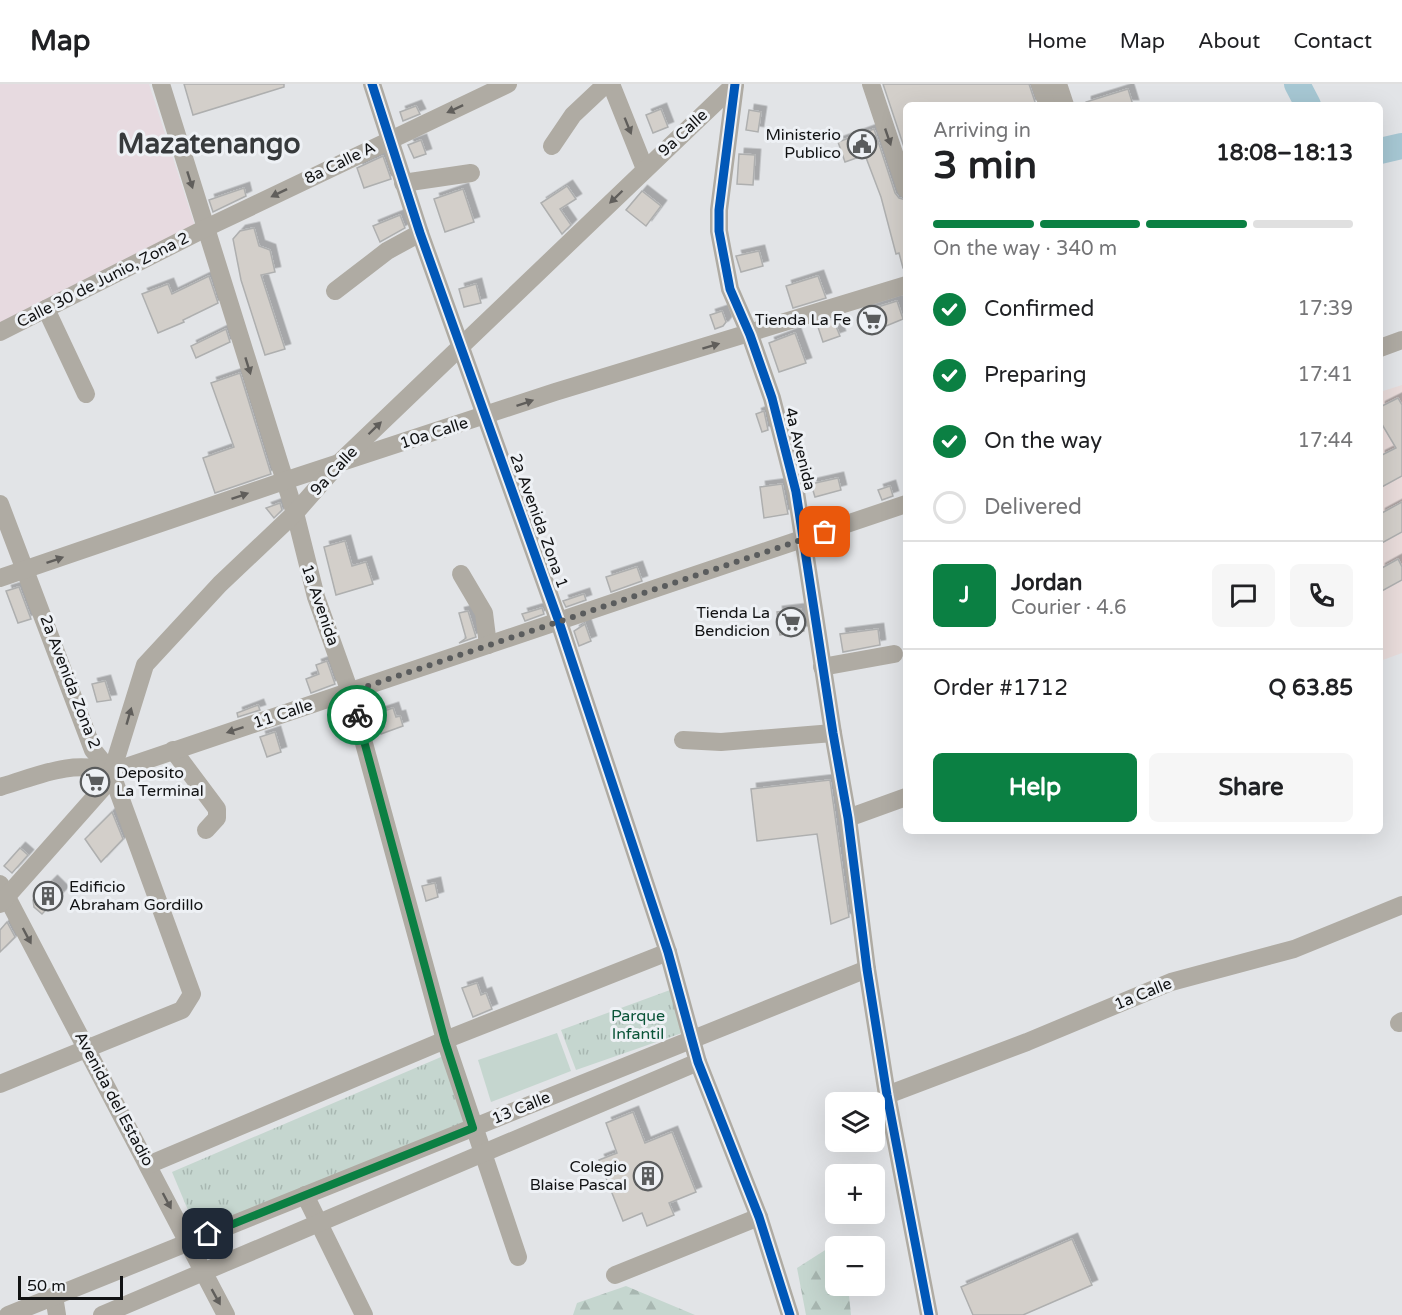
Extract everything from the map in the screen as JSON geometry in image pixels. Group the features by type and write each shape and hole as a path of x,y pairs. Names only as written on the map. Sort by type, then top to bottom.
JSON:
{"street":[{"name":"1a Avenida","path":"161,84 295,513 316,597 350,692 445,1041 518,1257"},
{"name":"2a Avenida Zona 1","path":"372,84 420,233 559,622 668,952 698,1062 759,1217 790,1315"},
{"name":"8a Calle A","path":"206,228 508,84"},
{"path":"552,146 573,115 606,84"},
{"path":"611,84 645,169"},
{"name":"9a Calle","path":"2,895 104,786 111,772 146,665 220,584 295,513 339,463 645,169 738,84"},
{"name":"4a Avenida","path":"738,84 719,210 719,231 730,289 750,335 772,398 805,538 832,733 849,818 867,969 887,1095 932,1311"},
{"path":"871,84 903,180"},
{"path":"1040,84 1047,102"},
{"path":"1058,84 1064,102"},
{"path":"403,183 471,173"},
{"name":"Calle 30 de Junio, Zona 2","path":"0,332 206,228"},
{"path":"335,291 387,251 420,233"},
{"name":"10a Calle","path":"0,578 284,481 555,393 750,335 903,286"},
{"path":"46,309 86,394"},
{"path":"1383,347 1402,340"},
{"name":"2a Avenida Zona 2","path":"0,504 27,569 93,750 111,772 192,994 182,1010 87,1049"},
{"name":"11 Calle","path":"111,772 903,505"},
{"path":"461,574 484,613 488,645"},
{"path":"822,667 894,654"},
{"path":"683,740 721,742 832,733"},
{"path":"173,750 217,809 217,818 206,830"},
{"path":"0,787 74,765 91,765 111,772"},
{"path":"849,818 903,798"},
{"name":"Avenida del Estadio","path":"2,895 87,1049 226,1315"},
{"name":"1a Calle","path":"887,1095 1027,1042 1171,982 1294,949 1402,905"},
{"path":"148,1165 445,1041 668,952"},
{"name":"13 Calle","path":"8,1315 867,969"},
{"path":"0,1084 87,1049"},
{"name":"13 Calle","path":"102,1315 698,1062"},
{"path":"305,1195 364,1315"},
{"path":"615,1275 759,1217"},
{"path":"54,1296 57,1315"}],"shaded area":[{"path":"0,84 149,84 196,229 0,323"},
{"path":"1402,385 1402,653 1383,660 1383,391"}],"green space":[{"name":"Parque Infantil","path":"670,990 685,1032 576,1070 561,1030"},
{"path":"557,1033 571,1071 491,1102 478,1060"},
{"path":"448,1054 480,1129 203,1246 172,1172"},
{"path":"825,1250 825,1296 849,1296 851,1315 806,1315 797,1268"},
{"path":"626,1286 695,1315 573,1315 577,1303"}],"building":[{"path":"184,84 284,84 284,87 193,115"},
{"path":"883,84 1029,84 1035,102 903,102 903,144"},
{"path":"1128,89 1132,102 1086,102"},
{"path":"416,106 420,114 403,121 400,112"},
{"path":"661,109 668,127 653,133 646,115"},
{"path":"749,110 761,112 758,132 746,130"},
{"path":"874,129 895,193 903,199 903,268 899,253 896,254 881,197 865,155 845,162 838,142"},
{"path":"421,140 426,154 414,158 408,145"},
{"path":"739,154 755,155 753,185 737,184"},
{"path":"383,156 391,179 364,188 357,168"},
{"path":"567,186 576,199 560,209 571,225 562,234 541,203"},
{"path":"244,188 246,196 213,212 209,200"},
{"path":"463,189 474,222 445,232 434,199"},
{"path":"642,191 661,206 646,226 626,210"},
{"path":"400,215 405,228 380,242 373,226"},
{"path":"254,228 259,246 270,250 275,272 261,275 285,349 265,355 241,280 233,239 240,231"},
{"path":"759,251 763,266 741,272 736,256"},
{"path":"209,276 218,303 158,333 142,294 168,284 172,294"},
{"path":"818,276 826,298 793,308 786,286"},
{"path":"476,284 481,303 464,307 459,289"},
{"path":"897,301 903,319 869,333 862,312"},
{"path":"722,311 726,322 715,329 710,315"},
{"path":"833,319 840,336 823,342 817,324"},
{"path":"226,329 230,342 196,358 191,346"},
{"path":"795,333 806,363 779,372 769,343"},
{"path":"240,373 271,474 215,493 203,458 234,447 211,383"},
{"path":"1398,398 1402,405 1402,476 1383,486 1383,454 1396,448 1383,426 1383,406"},
{"path":"764,411 768,430 762,432 756,414"},
{"path":"838,478 841,490 815,497 811,484"},
{"path":"782,484 788,514 764,518 760,487"},
{"path":"890,486 893,496 882,500 878,490"},
{"path":"1402,502 1402,532 1383,542 1383,512"},
{"path":"280,503 282,510 274,518 266,508"},
{"path":"345,541 352,566 366,562 373,584 336,595 324,547"},
{"path":"1398,559 1402,567 1402,580 1383,590 1383,567"},
{"path":"637,567 642,581 611,592 606,577"},
{"path":"19,587 31,619 18,623 6,591"},
{"path":"584,594 586,600 566,607 563,601"},
{"path":"542,608 544,614 525,621 522,614"},
{"name":"Tienda La Bendicion","path":"801,609 804,631 780,635 777,612"},
{"path":"468,611 476,637 459,643 466,638 459,613"},
{"path":"585,624 591,641 579,646 574,631"},
{"path":"878,629 880,645 843,652 840,634"},
{"path":"327,661 335,684 311,693 306,679 319,674 316,665"},
{"path":"105,681 111,700 97,702 92,684"},
{"path":"258,705 260,710 238,717 237,713"},
{"path":"393,708 396,717 400,716 403,726 381,734 375,714"},
{"path":"275,732 281,752 267,757 260,737"},
{"path":"830,780 849,917 831,924 817,834 757,841 751,789"},
{"path":"112,812 123,839 101,862 85,839"},
{"path":"20,848 28,855 12,873 4,866"},
{"name":"Edificio Abraham Gordillo","path":"52,881 63,892 42,914 34,907 33,900"},
{"path":"435,883 438,897 426,901 422,886"},
{"path":"7,922 15,937 0,952 0,930"},
{"path":"477,983 481,995 486,993 492,1009 473,1017 462,988"},
{"name":"Colegio Blaise Pascal","path":"633,1112 645,1143 672,1132 696,1192 669,1203 674,1215 647,1226 642,1213 623,1221 599,1160 617,1153 606,1123"},
{"path":"1072,1239 1092,1285 1023,1315 973,1315 961,1287"}],"waterway":[{"path":"1297,84 1306,102"},
{"path":"1383,150 1402,146"}],"cycle path":[{"path":"372,84 420,233 559,622 668,952 698,1062 759,1217 790,1315"},
{"path":"735,84 719,210 719,231 730,289 750,335 772,398 796,492 848,818 867,969 887,1095 929,1315"}],"way so far":[{"path":"357,715 350,692 825,532"}],"place":[{"name":"Ministerio Publico","path":"862,144"},
{"name":"Tienda La Fe","path":"872,320"},
{"name":"Tienda La Bendicion","path":"791,622"},
{"name":"Deposito La Terminal","path":"95,782"},
{"name":"Edificio Abraham Gordillo","path":"48,896"},
{"name":"Colegio Blaise Pascal","path":"648,1176"}],"district":[{"name":"Mazatenango","path":"209,144"}],"route":[{"path":"208,1234 473,1128 445,1041 357,715"}]}
